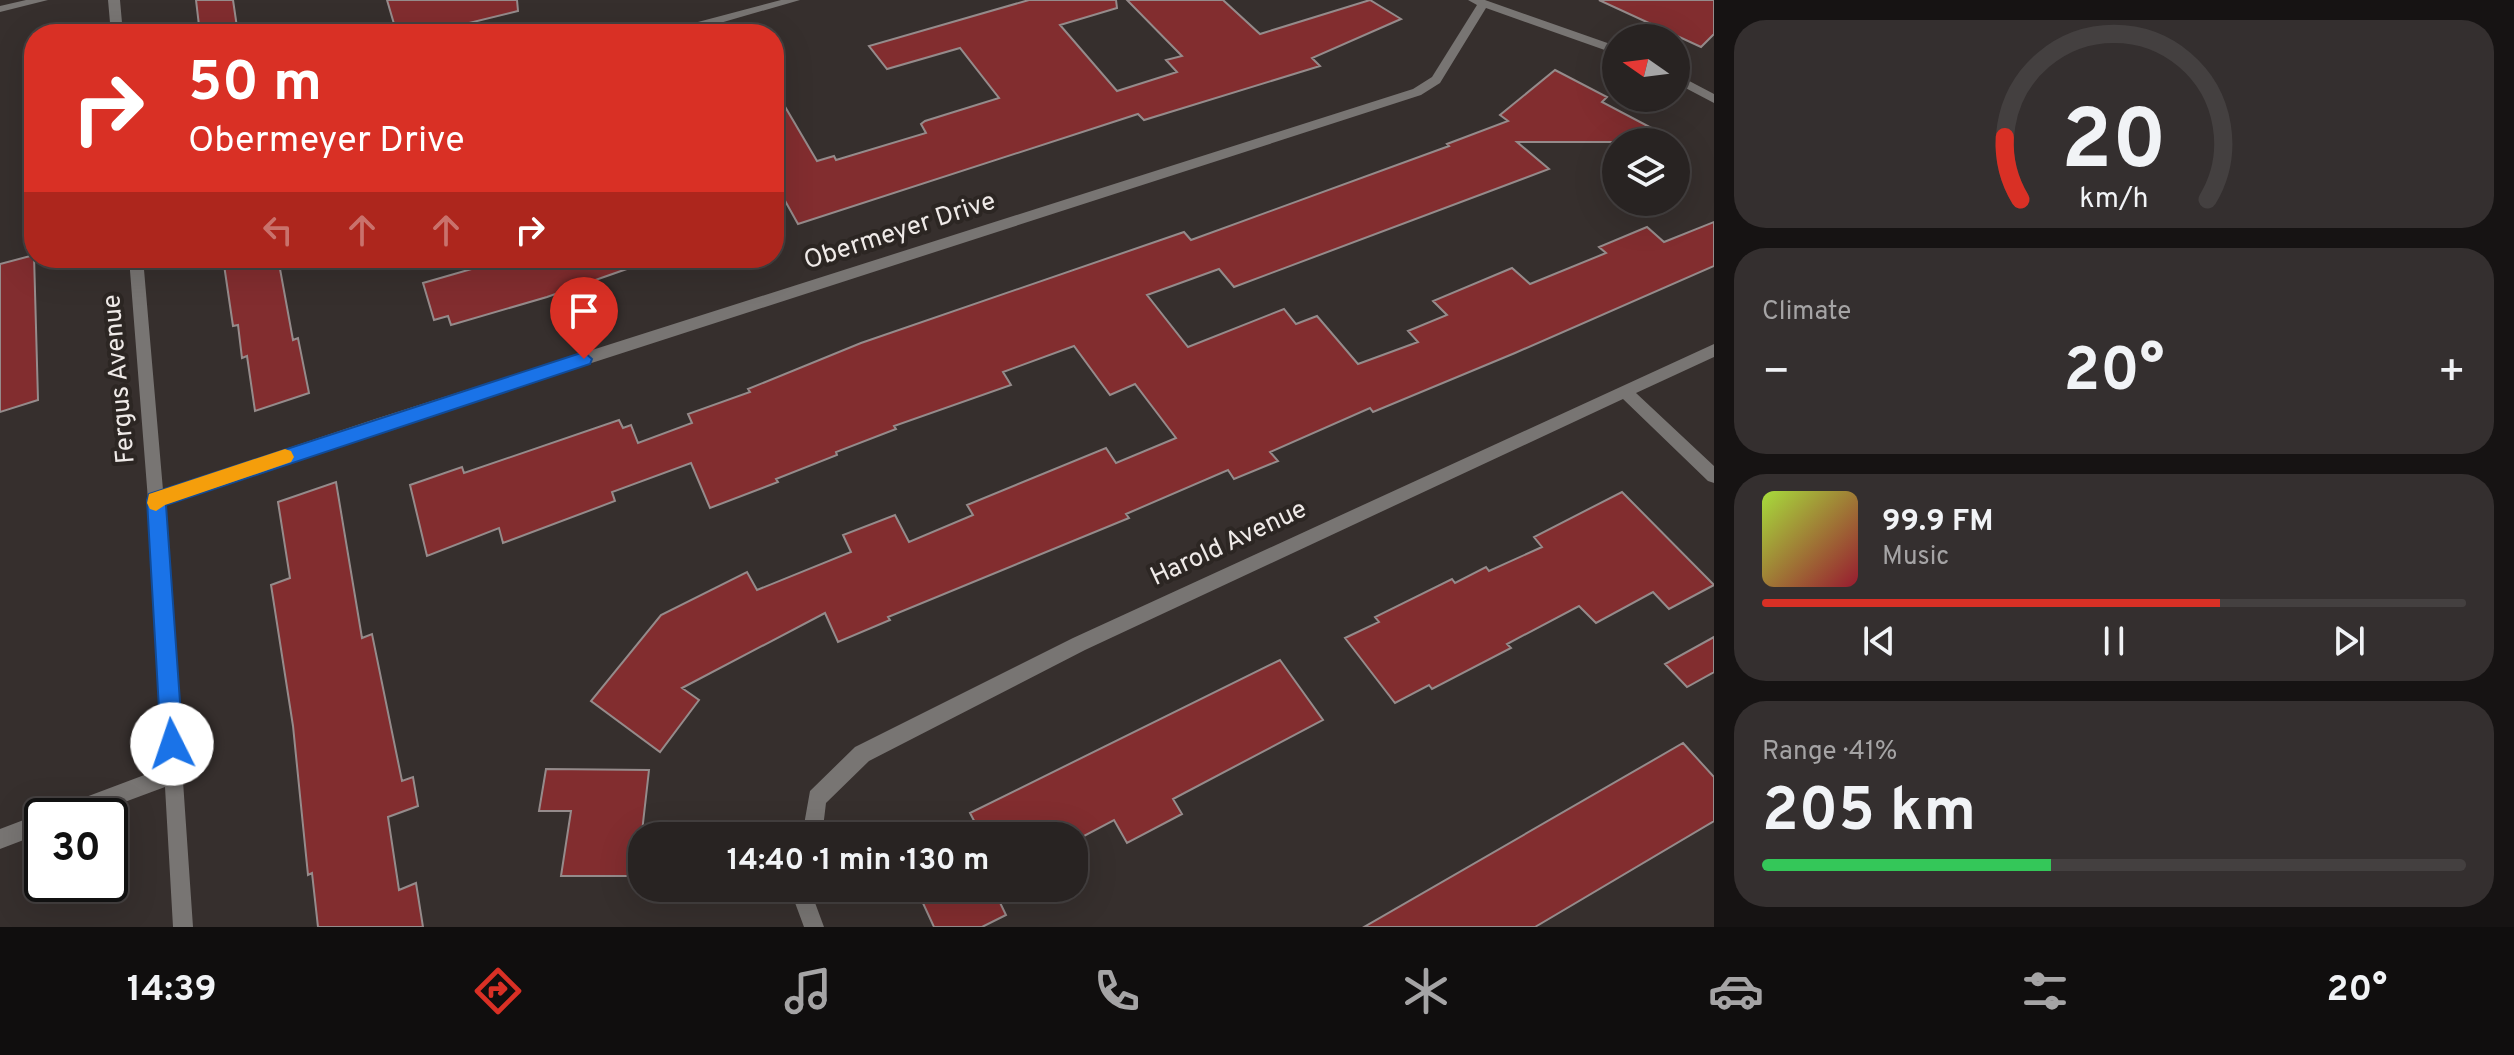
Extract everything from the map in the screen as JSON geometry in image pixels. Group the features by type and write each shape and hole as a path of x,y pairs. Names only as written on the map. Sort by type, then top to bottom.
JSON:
{"street":[{"path":"0,9 42,0"},
{"path":"114,0 116,24"},
{"path":"705,24 794,0"},
{"path":"1479,2 1602,45"},
{"name":"Obermeyer Drive","path":"156,500 375,426 1417,92 1436,80 1479,2"},
{"path":"1690,86 1714,99"},
{"name":"Fergus Avenue","path":"137,268 156,500 183,927"},
{"name":"Harold Avenue","path":"814,822 817,798 862,754 1079,644 1714,350"},
{"path":"1625,392 1714,476"},
{"path":"109,798 174,774"},
{"path":"0,839 24,830"},
{"path":"805,902 814,927"}],"building":[{"path":"196,0 233,0 237,24 199,24"},
{"path":"387,0 517,0 518,11 465,24 394,24"},
{"path":"1029,0 1116,0 1117,8 1060,25 1117,91 1177,72 1166,60 1182,56 1127,0 1223,0 1260,34 1370,0 1401,19 1312,58 1320,66 1144,120 1138,114 798,224 784,199 784,105 817,161 834,156 836,160 926,133 921,124 925,121 999,98 960,48 887,69 869,46"},
{"path":"1599,0 1714,0 1714,34 1701,47 1690,42 1690,24 1651,24"},
{"path":"1555,70 1602,94 1602,112 1621,112 1651,128 1602,128 1602,142 1517,142 1549,169 1234,287 1219,269 1147,295 1188,347 1284,309 1296,324 1317,316 1358,364 1418,342 1408,331 1447,315 1433,301 1512,268 1530,284 1606,253 1599,247 1647,227 1664,242 1714,222 1714,266 1515,353 1373,412 1370,408 1270,452 1278,461 1234,479 1228,470 1126,514 1129,518 888,617 890,620 838,642 825,613 682,688 699,700 660,752 591,701 661,615 747,572 757,590 851,552 843,535 895,515 909,542 973,515 967,505 1106,448 1116,463 1176,438 1135,384 1110,395 1074,346 1003,372 1011,385 894,426 896,429 776,479 778,482 710,508 691,463 612,492 615,501 503,543 499,528 427,556 410,485 462,467 464,473 619,420 623,428 631,425 638,443 692,423 688,414 750,392 748,389 861,343 1184,232 1191,240 1449,146 1447,144 1508,121 1500,115"},
{"path":"24,258 24,268 34,268 38,400 0,412 0,264"},
{"path":"224,268 280,268 293,340 298,338 309,393 255,411 247,356 242,358 238,325 233,326"},
{"path":"475,268 630,268 547,297 451,325 448,316 434,320 423,283"},
{"path":"336,482 362,638 372,634 402,781 413,777 418,806 388,817 399,890 416,883 423,927 318,927 312,873 308,875 293,726 271,585 290,578 278,502"},
{"path":"1622,492 1714,585 1669,609 1653,592 1596,623 1579,606 1507,644 1511,648 1432,689 1429,685 1395,703 1345,638 1379,622 1375,617 1452,579 1455,583 1486,567 1489,571 1542,547 1534,537"},
{"path":"1714,637 1714,672 1687,687 1665,664"},
{"path":"1280,660 1323,720 1173,799 1182,814 1127,843 1114,820 1088,834 1088,822 975,822 970,813"},
{"path":"1683,743 1714,777 1714,821 1535,927 1364,927"},
{"path":"546,769 649,770 643,822 628,822 628,876 561,876 571,811 539,811"},
{"path":"922,902 1000,902 1006,915 982,927 934,927"}],"slow traffic":[{"path":"156,503 156,500 285,457"}],"route":[{"path":"172,744 156,500 584,359"}]}
